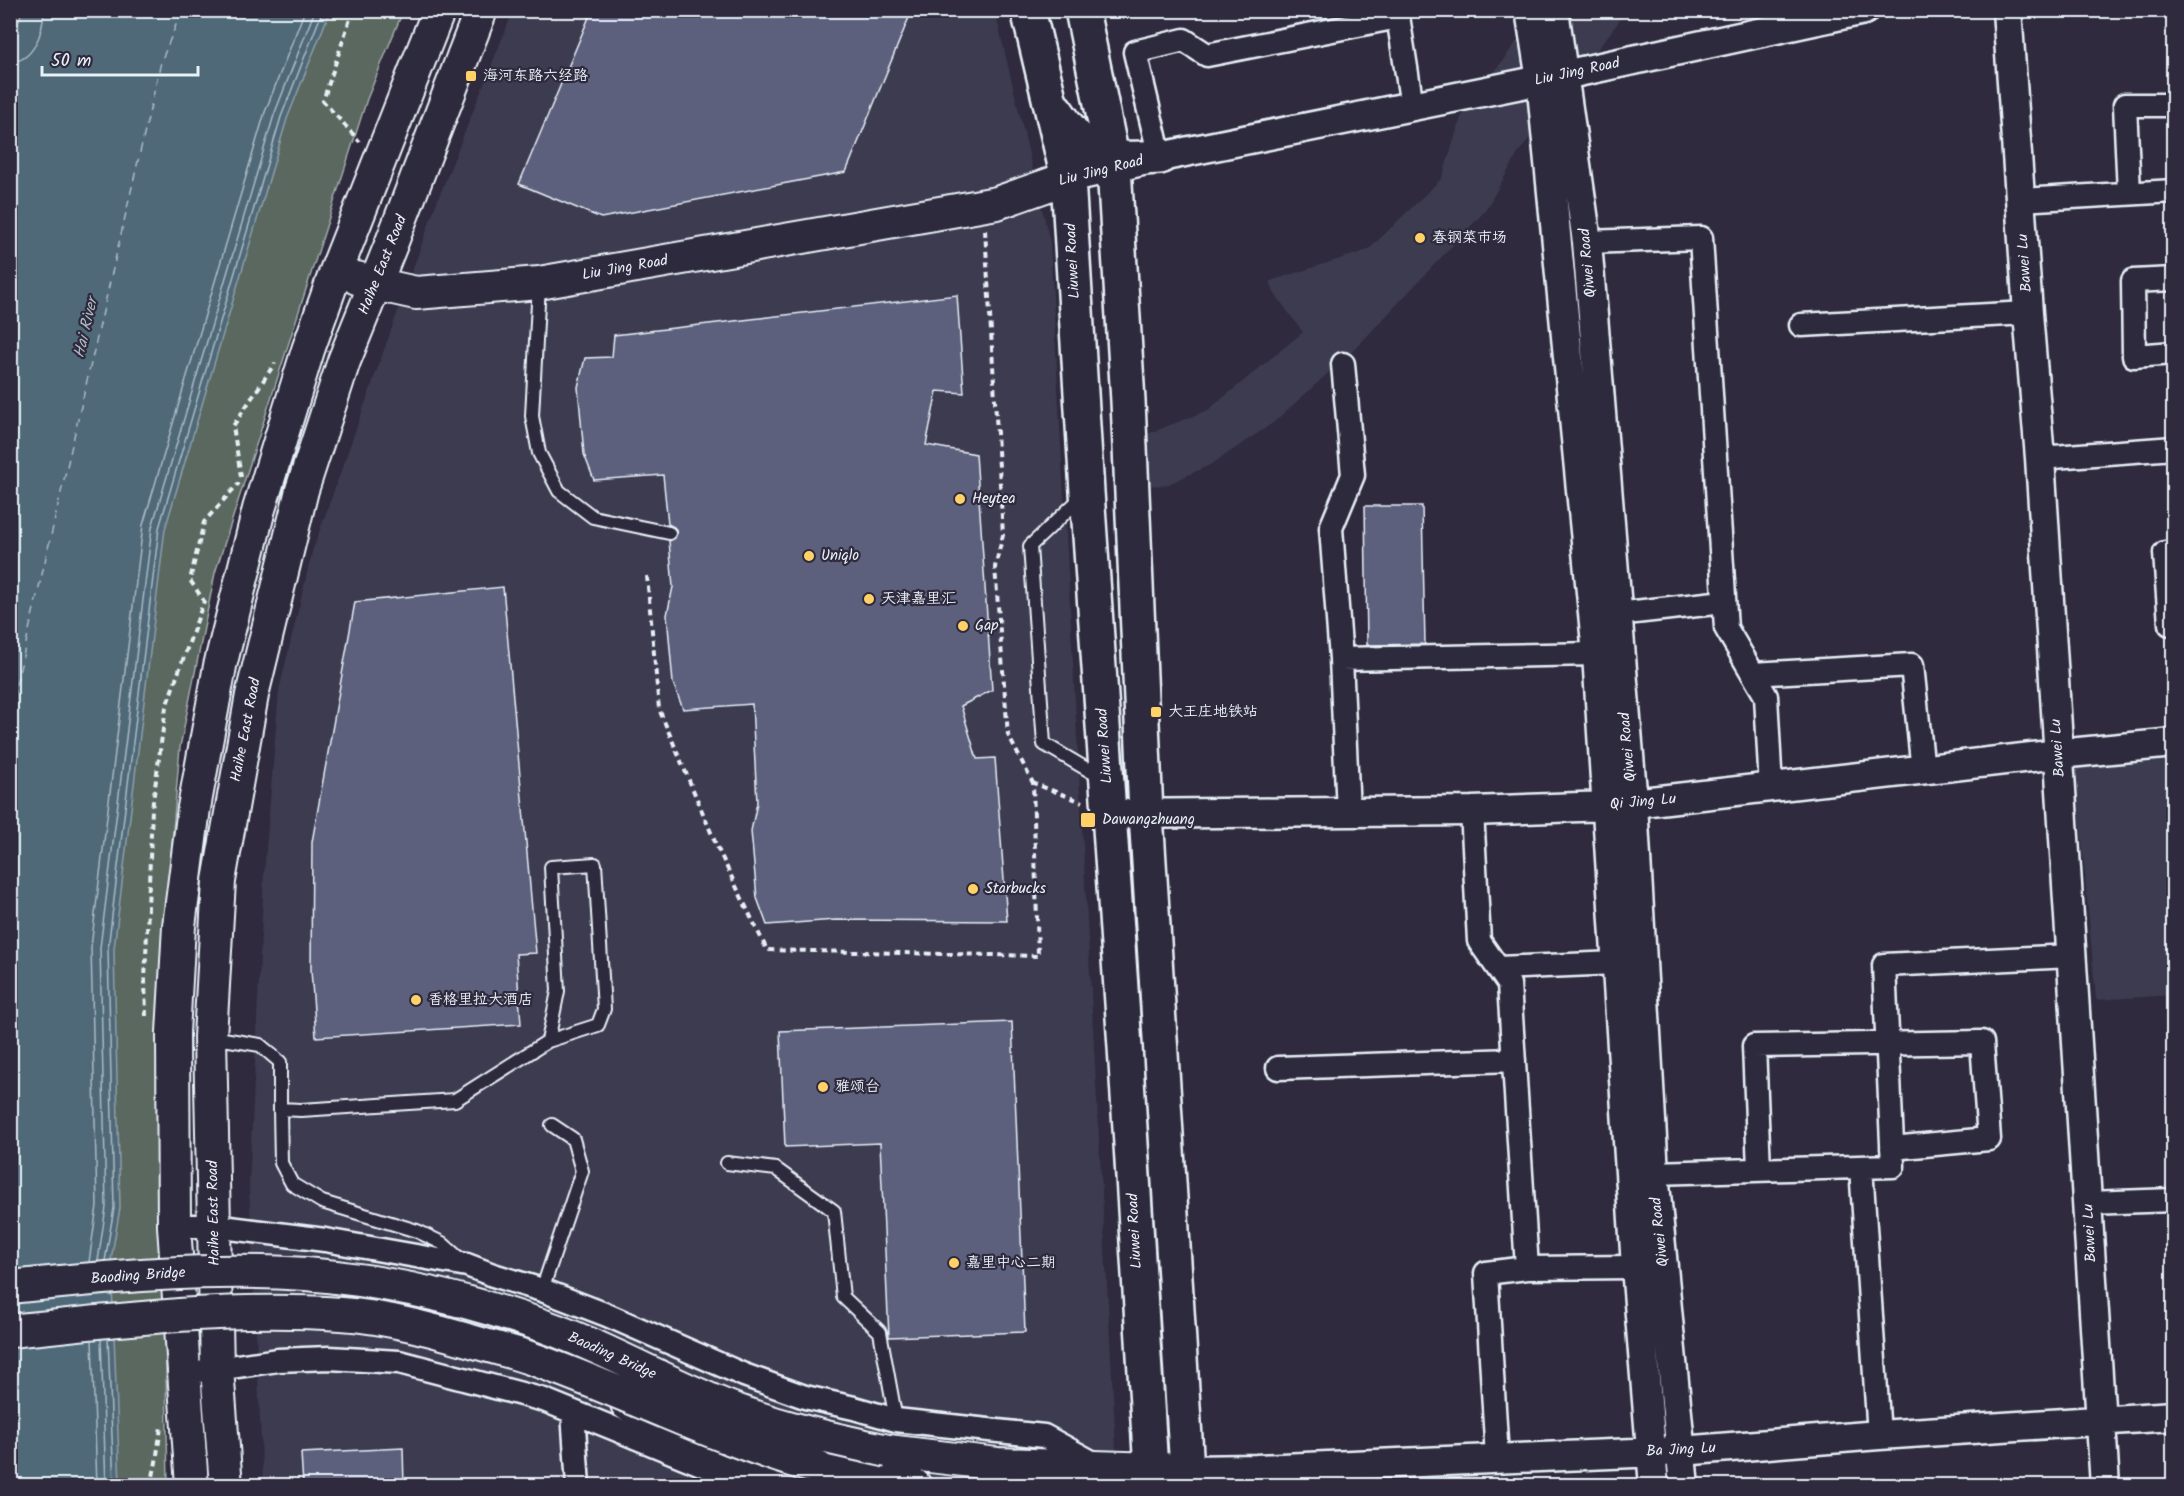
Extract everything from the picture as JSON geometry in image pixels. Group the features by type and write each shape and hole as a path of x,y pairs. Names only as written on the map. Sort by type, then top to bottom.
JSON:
{"main road":[{"path":"192,1485 174,1226 173,1033 179,926 194,808 220,666 259,509 308,350 336,271 439,10"},
{"name":"Haihe East Road","path":"226,1485 217,1370 210,1037 219,881 252,695 302,490 344,361 481,10"},
{"name":"Liuwei Road","path":"1028,10 1068,178 1108,798 1170,1479"},
{"path":"1082,10 1113,162 1128,401 1146,814 1170,1479"},
{"path":"1052,104 1082,144 1113,162 1160,157"},
{"name":"Liu Jing Road","path":"336,271 375,284 416,293 539,283 983,205 1068,178"},
{"name":"Baoding Bridge","path":"10,1287 125,1275 244,1272 307,1274 393,1285 485,1307 532,1322 573,1338 711,1401 762,1420 826,1438 888,1452 997,1464 1104,1468 1170,1479"},
{"name":"Baoding Bridge","path":"10,1331 245,1311 343,1314 432,1329 529,1358 741,1444 807,1477 915,1485"}],"street":[{"name":"Qiwei Road","path":"1530,10 1540,77 1597,654 1620,805 1684,1485"},
{"name":"Liu Jing Road","path":"1160,157 1864,10"},
{"name":"Bawei Lu","path":"2007,10 2040,458 2105,1485"},
{"path":"1160,157 1135,52 1184,40 1207,55 1397,14 1412,106"},
{"name":"Qiwei Road","path":"1556,22 1540,77 1587,242 1617,614 1620,805 1616,963 1636,1267 1654,1485"},
{"path":"2129,193 2125,105 2174,105"},
{"name":"Liu Jing Road","path":"1068,178 1113,162"},
{"path":"2021,200 2174,191"},
{"path":"1587,242 1701,238 1726,628 1766,696 1771,789"},
{"path":"2174,279 2133,281 2134,356 2174,353"},
{"path":"1801,325 2028,313"},
{"path":"1343,364 1353,475 1331,528 1341,659 1348,812"},
{"path":"2040,458 2174,448"},
{"path":"2174,553 2165,553 2170,624 2174,624"},
{"path":"1617,614 1724,602"},
{"path":"1341,659 1597,654"},
{"path":"1753,674 1912,665 1923,771"},
{"name":"Qi Jing Lu","path":"1108,798 1146,814 1472,811 1620,805 2058,754 2174,743"},
{"path":"1472,811 1479,941 1509,984 1527,1268"},
{"path":"1654,1173 1893,1166 1884,965 2072,956"},
{"path":"1498,969 1616,963"},
{"path":"1759,1169 1754,1046 1982,1042 1989,1139 1893,1148"},
{"path":"1278,1068 1514,1060"},
{"path":"1861,1167 1879,1435"},
{"path":"2088,1203 2174,1200"},
{"path":"174,1226 214,1226 325,1240 467,1265 607,1315 744,1375 805,1397 896,1420 1044,1436 1104,1468"},
{"path":"1497,1458 1486,1273 1527,1268 1636,1267"},
{"path":"184,1373 278,1360 329,1358 399,1362 544,1400 708,1467 762,1485"},
{"path":"573,1412 578,1485"},
{"name":"Ba Jing Lu","path":"1170,1479 1256,1469 1681,1451 1879,1435 2174,1416"}],"lane":[{"path":"539,283 532,416 538,453 559,491 593,517 669,533"},
{"path":"1087,492 1030,546 1030,557 1044,744 1108,798"},
{"path":"280,1109 301,1110 455,1100 548,1041 598,1025 604,1009 595,864 551,867 558,991 548,1041"},
{"path":"210,1037 260,1045 280,1062 281,1163 292,1184 322,1202 417,1231 442,1242 467,1265"},
{"path":"542,1290 582,1171 573,1139 552,1125"},
{"path":"727,1163 777,1169 834,1211 843,1297 880,1332 896,1420"}],"path":[{"path":"647,576 659,709 718,849 766,950 1038,956 1033,783 1008,735 995,567 1003,535 983,205"},
{"path":"1033,783 1108,798"}],"shaded area":[{"path":"513,11 995,11 1050,242 1118,1485 263,1486 249,1185 264,873 279,690 312,552 436,204"},
{"name":"春钢菜市场","path":"1539,11 1627,11 1519,152 1485,211 1356,348 1273,423 1212,464 1167,485 1146,486 1145,435 1208,410 1303,332 1274,293 1270,281 1368,250 1442,178 1461,117"},
{"path":"2173,756 2173,995 2096,1000 2075,762"}],"green space":[{"path":"10,11 403,11 367,99 215,573 180,747 159,995 168,1485 11,1485"}],"water":[{"name":"Hai River","path":"22,11 330,11 287,119 165,529 114,949 120,1208 111,1260 120,1485 11,1486 11,49"}],"building":[{"path":"592,10 912,10 846,172 601,218 519,184"},
{"name":"天津嘉里汇","path":"957,295 964,393 937,391 926,445 976,454 992,690 961,706 977,759 995,758 1007,921 836,920 767,925 757,898 751,831 757,803 752,704 683,709 673,683 667,615 673,587 669,541 675,538 677,531 668,524 663,475 594,480 584,454 578,387 585,358 612,357 614,335"},
{"path":"1365,506 1422,506 1425,644 1367,645"},
{"path":"503,587 536,953 516,954 521,1024 316,1037 311,970 312,842 355,602"},
{"path":"1012,1022 1025,1332 889,1337 880,1143 785,1147 780,1031"},
{"path":"403,1448 404,1485 303,1485 301,1453"}],"ferry route":[{"path":"10,712 161,62 182,10"}],"place":[{"name":"海河东路六经路","path":"471,76"},
{"name":"春钢菜市场","path":"1420,238"},
{"name":"Heytea","path":"960,499"},
{"name":"Uniqlo","path":"809,556"},
{"name":"天津嘉里汇","path":"869,599"},
{"name":"Gap","path":"963,626"},
{"name":"大王庄地铁站","path":"1156,712"},
{"name":"Dawangzhuang","path":"1088,820"},
{"name":"Starbucks","path":"973,889"},
{"name":"香格里拉大酒店","path":"416,1000"},
{"name":"雅颂台","path":"823,1087"},
{"name":"嘉里中心二期","path":"954,1263"}]}
